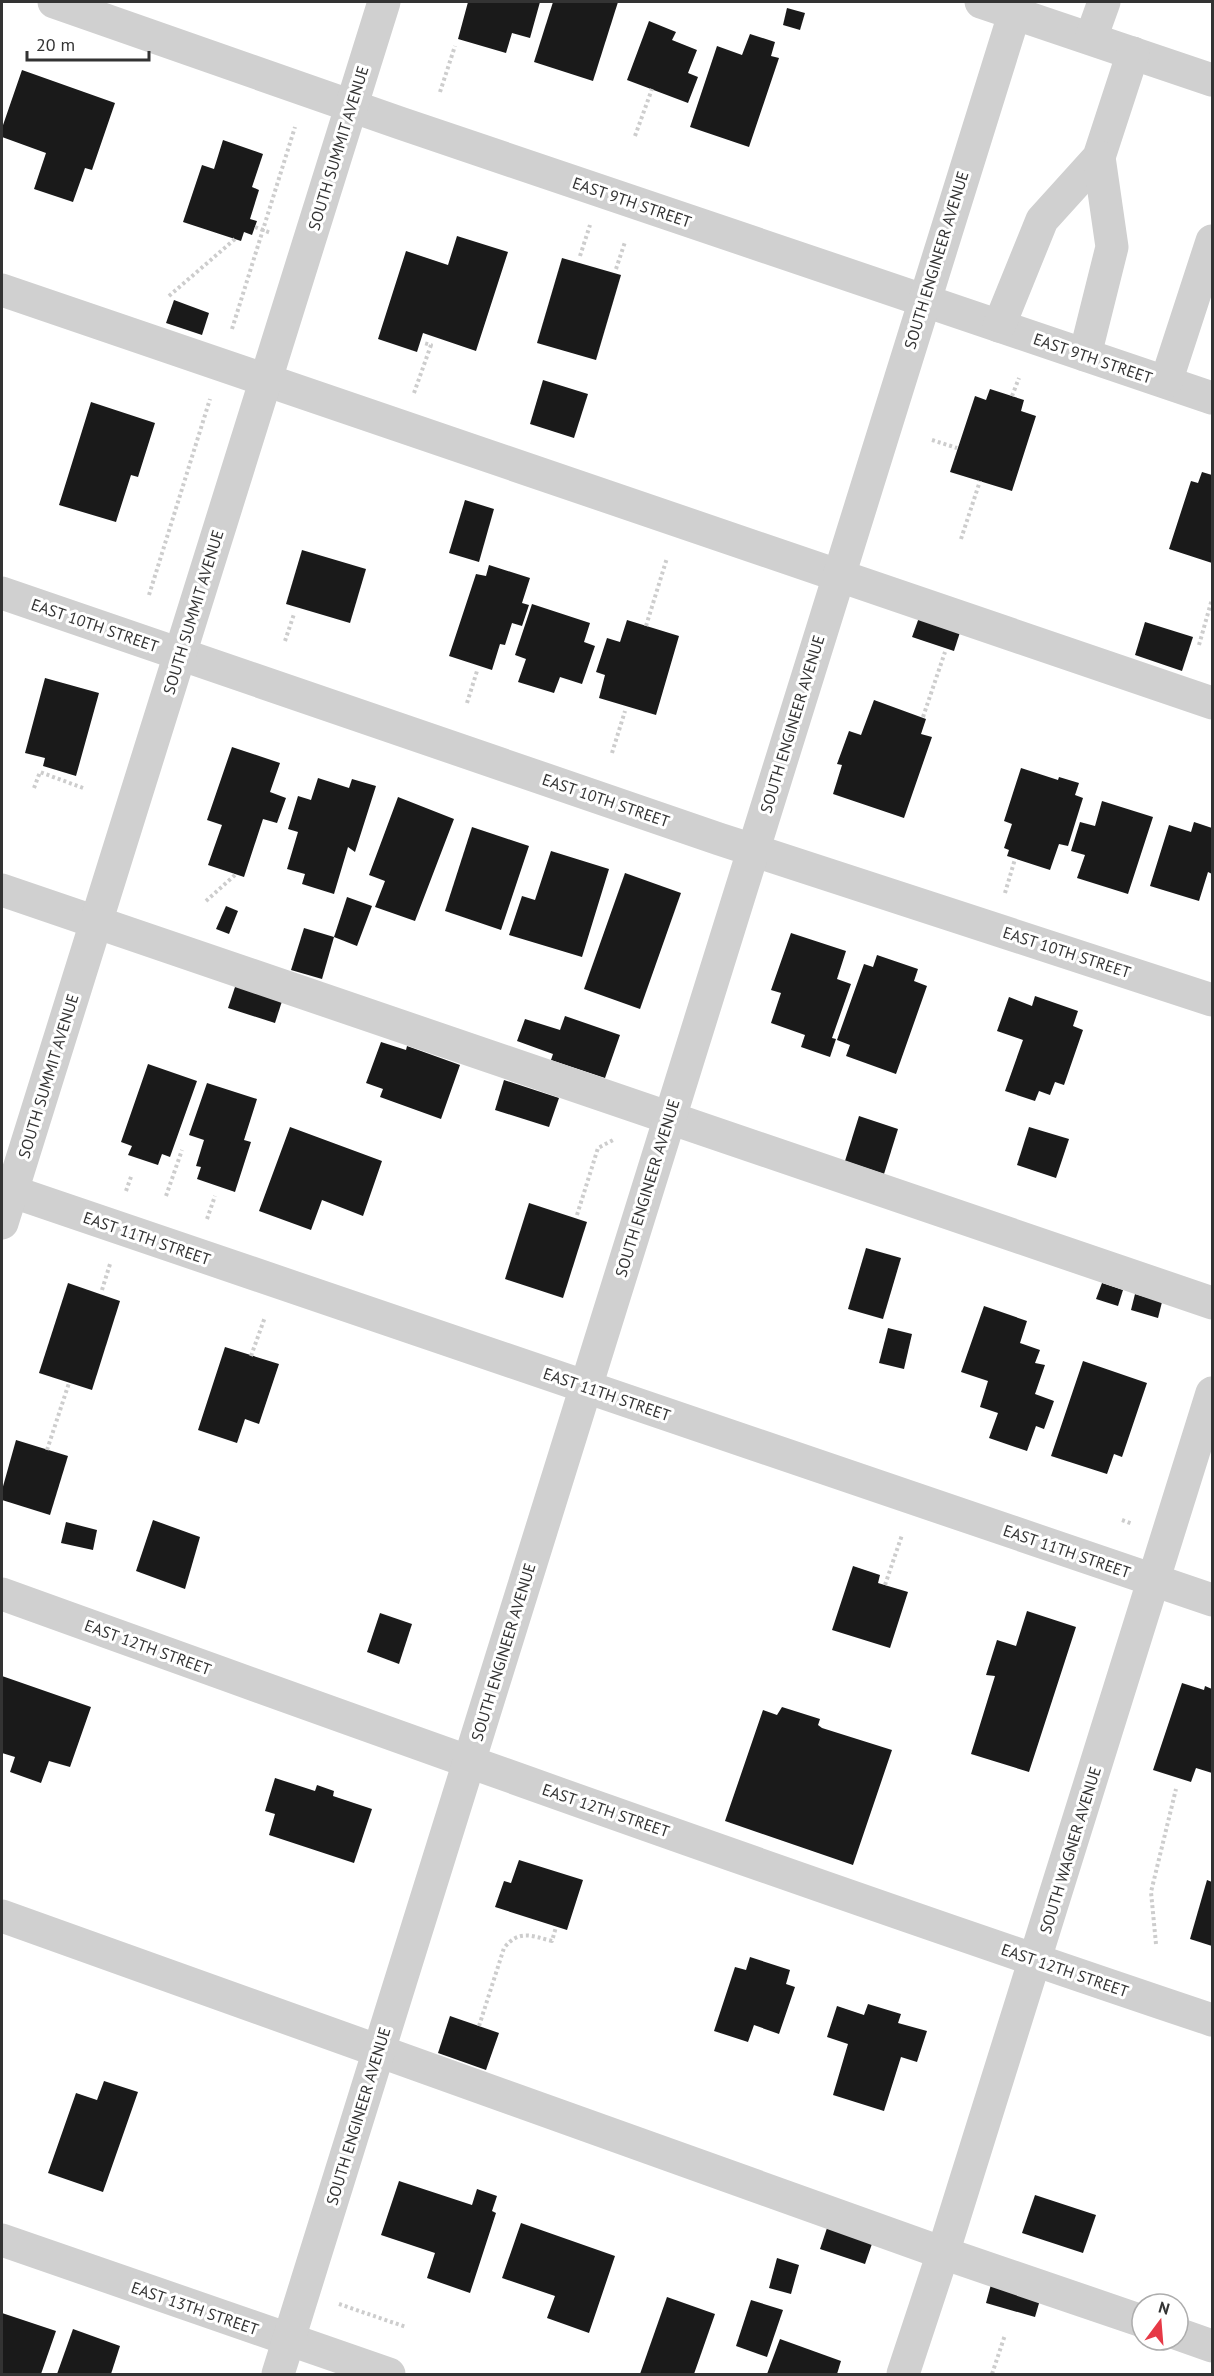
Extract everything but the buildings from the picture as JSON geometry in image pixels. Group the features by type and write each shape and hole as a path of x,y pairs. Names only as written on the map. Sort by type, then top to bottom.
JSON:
{"street":[{"name":"EAST 9TH STREET","path":"54,2 351,106 1212,398"},
{"name":"SOUTH SUMMIT AVENUE","path":"2,1223 7,1189 96,922 384,2"},
{"path":"981,2 1016,7 1091,39 1212,80"},
{"path":"1091,39 1104,2"},
{"name":"SOUTH ENGINEER AVENUE","path":"278,2374 1016,7"},
{"path":"999,326 1042,220 1098,157 1133,53"},
{"path":"1085,355 1113,247 1098,157"},
{"path":"1166,382 1212,241"},
{"path":"2,290 1212,704"},
{"name":"EAST 10TH STREET","path":"2,593 753,850 1212,1000"},
{"path":"2,890 1212,1303"},
{"name":"EAST 11TH STREET","path":"7,1189 1212,1600"},
{"name":"SOUTH WAGNER AVENUE","path":"903,2374 1035,1961 1212,1393"},
{"name":"EAST 12TH STREET","path":"2,1594 1035,1961 1212,2020"},
{"path":"2,1916 943,2253 1130,2317"},
{"name":"EAST 13TH STREET","path":"2,2240 389,2374"},
{"path":"1190,2338 1212,2346"}],"path":[{"path":"440,92 455,46"},
{"path":"635,136 652,89"},
{"path":"580,256 593,216"},
{"path":"169,296 235,239"},
{"path":"616,269 625,242"},
{"path":"402,427 431,345 424,343"},
{"path":"1012,396 1019,378"},
{"path":"932,440 957,448"},
{"path":"961,539 980,482"},
{"path":"646,626 669,551"},
{"path":"1198,645 1212,599"},
{"path":"285,641 294,614"},
{"path":"923,717 946,648"},
{"path":"467,704 477,671"},
{"path":"612,753 625,711"},
{"path":"34,788 40,772 83,788"},
{"path":"1001,903 1016,859"},
{"path":"206,901 236,874"},
{"path":"577,1215 598,1148 616,1139"},
{"path":"166,1196 182,1150"},
{"path":"47,1450 69,1383"},
{"path":"885,1585 902,1535"},
{"path":"1156,1944 1150,1892 1176,1789"},
{"path":"479,2026 504,1948 510,1940 520,1935 552,1941 556,1927"},
{"path":"327,2301 406,2328"},
{"path":"992,2374 1005,2335"}]}
